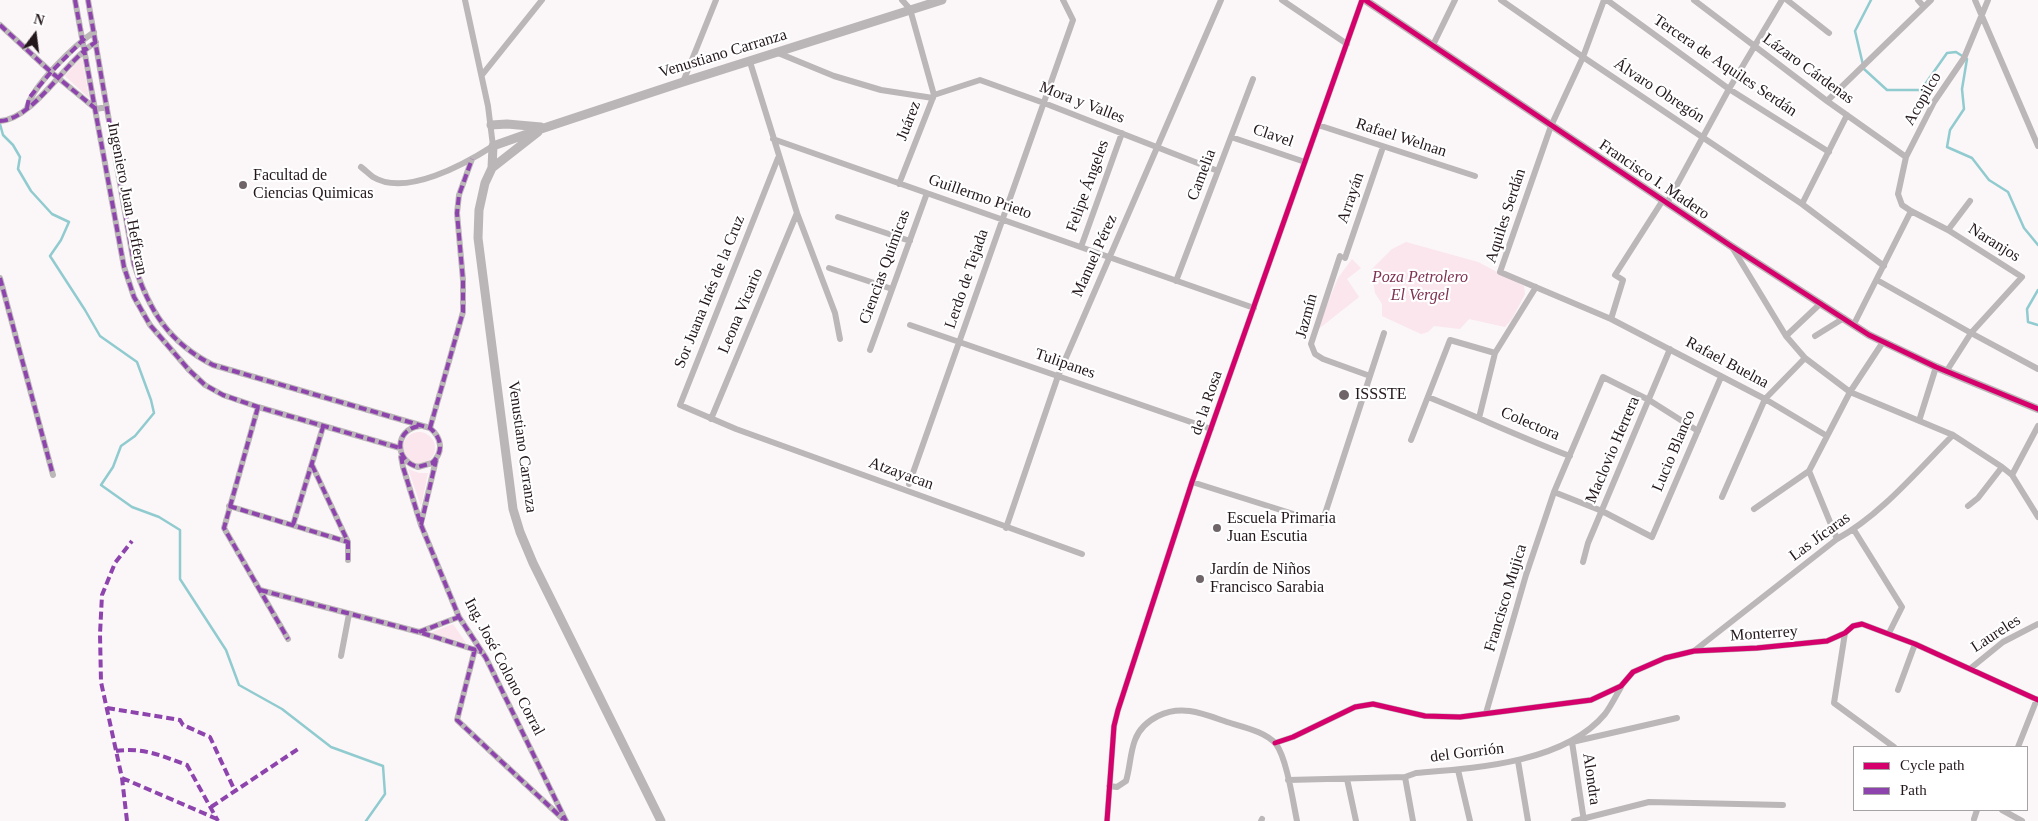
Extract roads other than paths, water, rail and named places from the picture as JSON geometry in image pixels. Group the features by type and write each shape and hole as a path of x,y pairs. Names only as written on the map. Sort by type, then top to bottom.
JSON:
{"main road":[{"name":"Venustiano Carranza","path":"661,821 533,563 520,532 514,509 478,238 479,210 485,183 492,168 493,146 684,82 942,0"},
{"path":"491,125 507,124 544,128"},
{"name":"Venustiano Carranza","path":"492,168 544,128"}],"street":[{"name":"Ingeniero Juan Hefferan","path":"75,0 124,267 134,297 142,313 171,349 206,385 223,395 400,452"},
{"name":"Ingeniero Juan Hefferan","path":"88,0 134,264 143,292 151,307 172,335 192,352 213,365 420,426"},
{"name":"Venustiano Carranza","path":"464,0 482,75 493,146"},
{"path":"482,75 542,0"},
{"path":"684,82 716,0"},
{"path":"902,0 910,9"},
{"name":"Lerdo de Tejada","path":"909,484 1073,20 1063,0"},
{"name":"Manuel Pérez","path":"1006,528 1058,376 1221,0"},
{"path":"1282,0 1347,44"},
{"name":"de la Rosa","path":"1107,821 1118,710 1192,482 1364,0"},
{"name":"Francisco I. Madero","path":"1364,0 1731,246 1883,342 1946,372 2038,409"},
{"path":"1433,45 1455,0"},
{"name":"Álvaro Obregón","path":"1501,0 1802,204 1884,266"},
{"name":"Lázaro Cárdenas","path":"1694,0 1827,101 1906,157"},
{"path":"1611,318 1623,280 1615,275 1665,202 1782,0"},
{"path":"1788,0 1829,33"},
{"path":"1918,0 1924,7"},
{"path":"1827,101 1931,0"},
{"path":"1975,0 2038,146"},
{"name":"Acopilco","path":"1911,211 1902,205 1898,194 1906,157 1934,102 1964,58 1988,0"},
{"name":"Aquiles Serdán","path":"1536,287 1500,272 1552,126 1583,57 1603,1"},
{"name":"Tercera de Aquiles Serdán","path":"1603,1 1729,89 1829,152"},
{"name":"Juárez","path":"899,184 933,96 910,9"},
{"path":"0,25 51,72 96,109 107,107"},
{"path":"27,108 29,98 51,72 82,40 94,32"},
{"path":"3,121 18,116 34,103 84,49 96,42"},
{"path":"778,53 834,76 882,90 933,96"},
{"path":"750,62 778,158 835,313 840,339"},
{"name":"Camelia","path":"1176,281 1253,79"},
{"name":"Mora y Valles","path":"933,96 980,80 1044,102 1218,172"},
{"path":"1802,204 1847,115"},
{"name":"Rafael Welnan","path":"1318,126 1474,176"},
{"name":"Felipe Ángeles","path":"1081,247 1122,133"},
{"name":"Clavel","path":"1231,136 1305,162"},
{"name":"Guillermo Prieto","path":"772,139 1254,308"},
{"path":"362,166 375,178 399,183 415,182 429,178 472,159 493,146"},
{"name":"Arrayán","path":"1342,257 1383,146"},
{"name":"Sor Juana Inés de la Cruz","path":"711,419 680,405 778,158"},
{"path":"430,428 463,312 457,213 459,195 472,159"},
{"name":"Ciencias Químicas","path":"870,350 927,193"},
{"path":"1948,230 1970,201"},
{"path":"1854,324 1911,211"},
{"name":"Naranjos","path":"1911,211 1948,230 2022,277 1971,333 1946,372"},
{"name":"Leona Vicario","path":"711,419 797,213"},
{"path":"838,217 910,241"},
{"path":"1731,246 1786,336 1805,358 1850,392 1954,435 2002,467 2012,475 2038,517"},
{"name":"Jazmín","path":"1342,257 1311,344 1315,354 1323,360 1370,376"},
{"path":"829,268 892,288"},
{"path":"0,278 53,475"},
{"path":"1877,280 2038,368"},
{"path":"1479,418 1495,353 1536,287"},
{"name":"Rafael Buelna","path":"1536,287 1611,318 1765,399 1827,436"},
{"path":"1786,336 1821,304"},
{"path":"1815,336 1844,318"},
{"name":"Tulipanes","path":"910,325 1211,429"},
{"path":"1192,482 1322,523 1384,333"},
{"path":"1411,440 1450,340 1495,353"},
{"path":"1754,509 1810,471 1850,392 1883,342"},
{"name":"Maclovio Herrera","path":"1584,562 1588,543 1670,350"},
{"path":"1722,497 1765,399 1805,358"},
{"path":"1919,421 1936,367"},
{"name":"Lucio Blanco","path":"1602,511 1652,537 1721,376"},
{"name":"Francisco Mujica","path":"1486,713 1524,580 1554,492 1603,377 1649,400 1698,431"},
{"name":"Colectora","path":"1428,397 1520,437 1570,456"},
{"path":"258,407 224,528 288,639"},
{"name":"Atzayacan","path":"711,419 1006,528 1082,554"},
{"path":"420,524 440,450 440,440 430,428 420,426 412,428 400,440 400,452 409,464 418,467 428,465 436,460"},
{"path":"2012,475 2038,426"},
{"path":"293,526 323,427"},
{"name":"Las Jícaras","path":"1694,651 1838,538 1854,530 1883,505 1954,435"},
{"name":"Ing. José Colono Corral","path":"400,452 420,524 459,617 479,651 565,821"},
{"path":"312,465 348,542 348,560"},
{"path":"1968,506 1978,498 2002,467"},
{"path":"1810,471 1838,538"},
{"path":"1554,492 1602,511"},
{"path":"230,506 348,542"},
{"path":"1854,530 1902,607 1889,633"},
{"path":"260,590 419,632 479,651 457,720 565,821"},
{"path":"341,656 349,614"},
{"path":"419,632 459,617"},
{"name":"Monterrey","path":"1275,743 1293,737 1355,707 1373,704 1425,716 1460,717 1591,700 1621,686 1633,672 1665,658 1694,651 1827,642 1845,633 1853,626 1862,624 1915,644 2037,699"},
{"name":"Laureles","path":"1971,668 2004,642 2038,624"},
{"path":"1845,633 1834,703 1893,746"},
{"path":"1898,690 1915,644"},
{"name":"del Gorrión","path":"1288,780 1405,777 1518,761 1572,742 1605,714 1621,686"},
{"path":"2018,746 2037,699"},
{"path":"1109,786 1117,787 1126,781 1135,740 1140,729 1150,720 1167,712 1181,709 1262,734 1275,743 1282,756 1296,821"},
{"path":"1572,742 1677,718"},
{"name":"Alondra","path":"1572,742 1584,820"},
{"path":"1518,761 1528,821"},
{"path":"1458,770 1470,821"},
{"path":"1405,777 1413,821"},
{"path":"1347,779 1356,821"},
{"path":"1574,821 1649,802 1783,804"},
{"path":"1974,819 1977,811"},
{"path":"2004,811 2022,821"}],"waterway":[{"path":"1871,0 1855,31 1864,69 1887,90 1921,90 1947,53 1956,52 1967,59 1962,89 1964,109 1950,130 1947,147 1972,158 1989,180 2008,192 2024,228 2038,245"},
{"path":"0,124 3,135 13,145 20,157 18,169 31,191 52,214 69,222 61,240 50,256 100,336 137,362 151,400 154,413 135,436 121,446 113,467 101,485 132,507 159,517 180,530 180,579 226,650 239,685 282,709 331,747 383,766 385,794 366,821"},
{"path":"2038,290 2027,309 2028,322 2038,325"}],"place":[{"name":"Facultad de Ciencias Quimicas","path":"243,185"},
{"name":"ISSSTE","path":"1344,395"},
{"name":"Escuela Primaria Juan Escutia","path":"1217,528"},
{"name":"Jardín de Niños Francisco Sarabia","path":"1200,579"}],"park label":[{"name":"Poza Petrolero El Vergel","path":"1420,287"}]}
